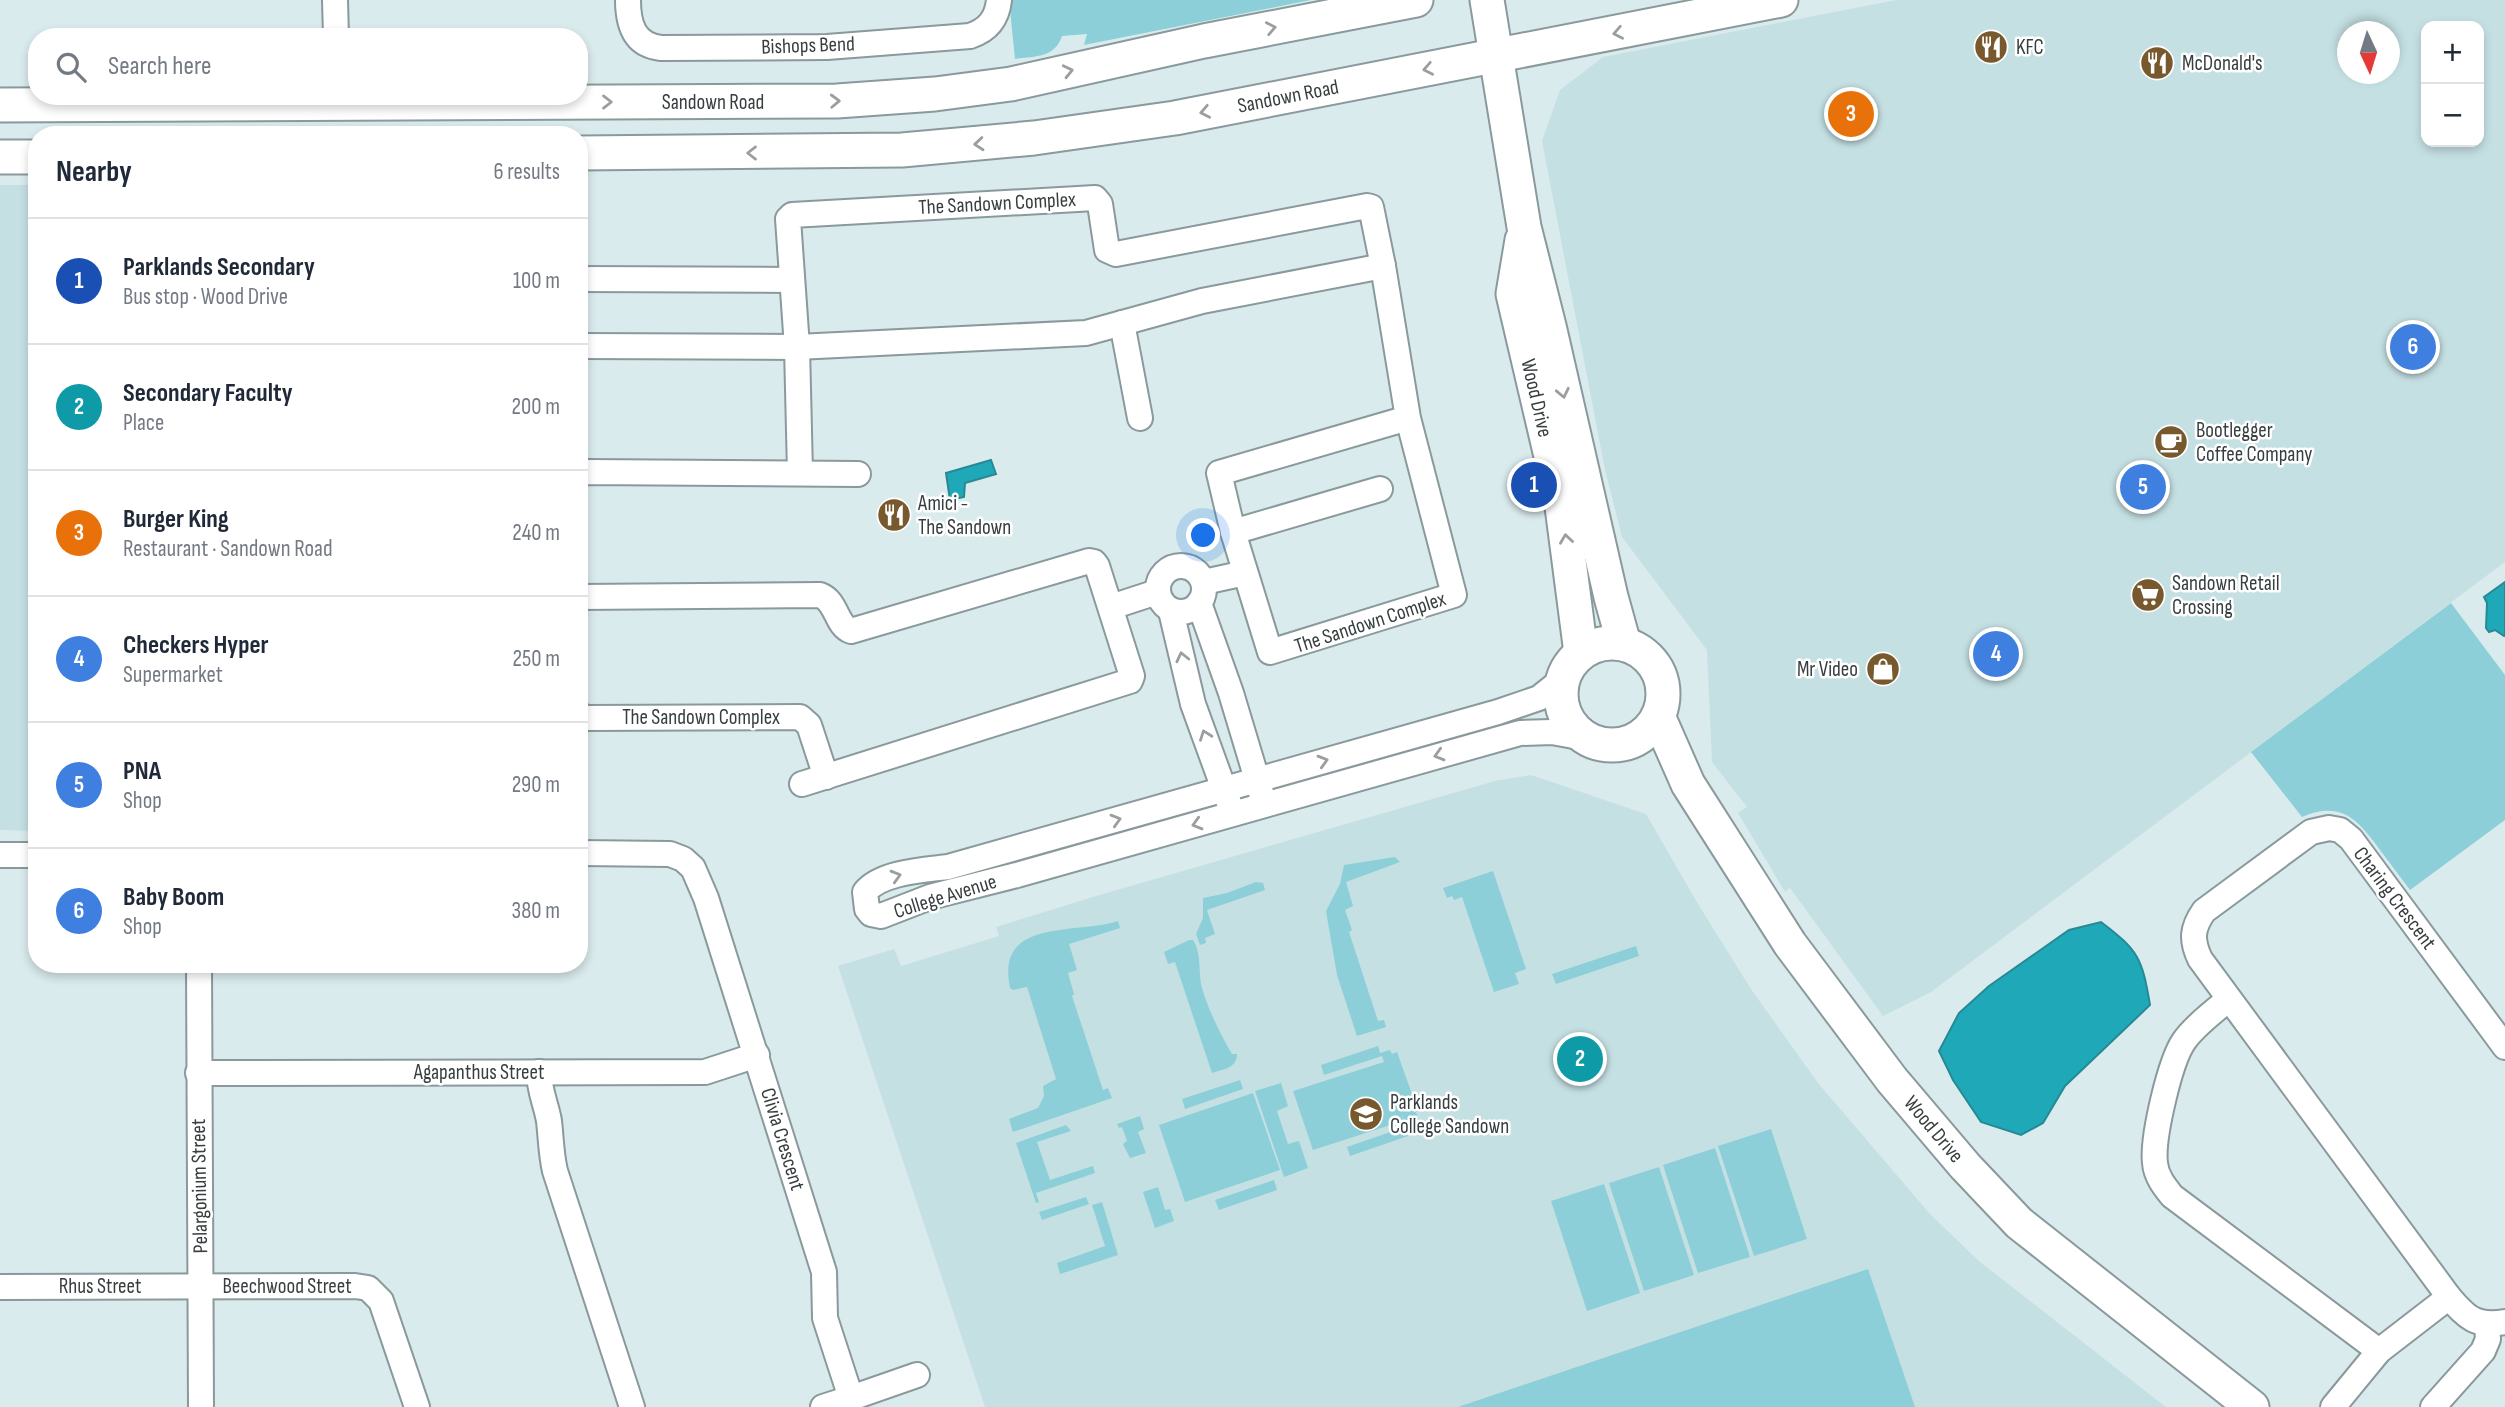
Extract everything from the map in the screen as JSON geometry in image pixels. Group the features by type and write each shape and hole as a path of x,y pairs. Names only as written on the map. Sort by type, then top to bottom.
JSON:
{"main road":[{"name":"Sandown Road","path":"588,101 837,102 935,94 1011,83 1204,41 1416,0"},
{"name":"Wood Drive","path":"1488,0 1524,227 1624,644"},
{"name":"Sandown Road","path":"588,153 902,150 1078,133 1175,118 1781,0"},
{"name":"Sandown Road","path":"0,105 28,105"},
{"path":"0,157 28,156"},
{"name":"Wood Drive","path":"1524,227 1513,294 1561,499 1573,666"},
{"path":"1602,644 1624,644 1646,656 1658,671 1663,692 1658,716 1643,734 1625,743 1607,744 1590,739 1573,725 1566,713 1562,695 1573,666 1602,644"},
{"name":"Wood Drive","path":"1658,716 1688,784 1790,944 1892,1080 1965,1166 2019,1223 2252,1407"},
{"name":"Wood Drive","path":"1625,743 1688,784"}],"street":[{"path":"335,0 336,28"},
{"name":"Bishops Bend","path":"628,0 628,18 634,34 646,44 661,48 827,47 970,36 985,30 990,24 995,17 999,0"},
{"name":"The Sandown Complex","path":"800,473 797,347 789,219 792,215 1095,198 1100,205 1107,250 1116,254 1367,206 1373,211 1408,418 1454,593 1452,598 1270,652 1218,475 1222,471 1408,418"},
{"path":"588,346 797,347 1086,333 1202,301 1383,266"},
{"path":"588,279 792,280"},
{"path":"1122,323 1140,418"},
{"path":"588,472 858,474"},
{"path":"1233,532 1380,489"},
{"path":"588,597 820,594 829,599 845,628 851,631 1089,561 1097,566 1132,676 1126,684 802,784"},
{"path":"1233,814 1193,704 1164,601 1161,576 1173,566 1195,569 1264,805"},
{"path":"1111,607 1164,601 1187,612 1202,592 1245,573"},
{"name":"College Avenue","path":"1573,666 1546,694 1525,704 948,867 909,872 881,880 871,884 865,892 867,909 871,914 881,916 930,897 1520,733 1552,732 1590,739"},
{"name":"The Sandown Complex","path":"588,718 800,717 809,725 826,776"},
{"name":"Charing Crescent","path":"2496,1323 2475,1321 2449,1297 2227,1000 2193,944 2196,922 2204,911 2311,832 2329,828 2340,831 2351,839 2505,1047"},
{"name":"Clivia Crescent","path":"588,853 670,854 683,859 693,868 706,898 757,1055 824,1272 825,1318 851,1398"},
{"path":"0,855 28,855"},
{"name":"Pelargonium Street","path":"199,973 201,1407"},
{"path":"2227,1000 2185,1040 2176,1054 2166,1086 2155,1149 2161,1183 2172,1196 2379,1351"},
{"name":"Agapanthus Street","path":"198,1073 705,1072 757,1055"},
{"path":"539,1072 539,1087 548,1121 555,1171 632,1407"},
{"name":"Rhus Street","path":"0,1287 200,1285"},
{"name":"Beechwood Street","path":"200,1285 368,1288 381,1301 417,1407"},
{"path":"2333,1407 2379,1351 2449,1297"},
{"path":"2434,1407 2483,1352 2496,1323"},
{"path":"823,1407 917,1375"}],"shaded area":[{"path":"1009,0 1311,0 1084,45 1087,34 1062,36 1055,48 1049,52 1015,59"},
{"path":"1896,0 2505,0 2505,562 1931,992 1883,1016 1790,888 1785,892 1738,813 1747,807 1712,762 1707,650 1622,537 1605,470 1542,141 1560,90 1603,57"},
{"path":"0,185 28,185 28,831 0,830"},
{"path":"991,460 996,474 965,483 964,497 950,500 946,473"},
{"path":"2505,582 2504,636 2495,630 2489,632 2486,628 2487,603 2484,597"},
{"path":"2451,603 2505,675 2505,820 2410,890 2356,822 2338,812 2328,811 2302,817 2251,752"},
{"name":"Parklands College Sandown","path":"1531,775 1646,814 1751,989 1818,1083 1930,1214 1980,1262 2166,1407 985,1407 838,966 894,949 901,966 999,936 996,927 1096,896 1495,781"},
{"path":"1395,857 1400,862 1346,882 1353,906 1345,910 1352,930 1349,932 1378,1021 1384,1020 1386,1027 1357,1036 1337,975 1326,911 1340,884 1344,865"},
{"path":"1493,871 1526,969 1515,973 1519,984 1494,992 1462,897 1454,900 1452,896 1447,898 1443,888"},
{"path":"1256,882 1263,883 1265,890 1207,910 1215,934 1205,938 1206,943 1200,945 1196,934 1203,918 1203,898 1227,893"},
{"path":"1118,921 1120,928 1069,944 1077,970 1068,973 1074,994 1072,996 1103,1090 1108,1088 1112,1098 1013,1132 1009,1119 1038,1108 1044,1096 1043,1086 1056,1079 1027,987 1013,990 1010,988 1009,965 1015,950 1027,939 1043,933"},
{"path":"2101,922 2124,941 2137,957 2150,1005 2065,1086 2043,1123 2021,1135 1981,1122 1953,1080 1939,1051 1959,1013 1989,986 2069,930"},
{"path":"1193,940 1198,951 1202,988 1211,1014 1232,1054 1237,1054 1232,1065 1212,1073 1175,962 1168,964 1164,952"},
{"path":"1636,946 1639,956 1556,984 1552,974"},
{"path":"1378,1046 1380,1053 1390,1050 1392,1054 1397,1052 1418,1111 1419,1122 1406,1126 1402,1114 1403,1121 1313,1150 1293,1091 1384,1062 1382,1056 1324,1075 1321,1065"},
{"path":"1240,1080 1243,1089 1185,1109 1182,1099"},
{"path":"1281,1083 1288,1106 1277,1111 1288,1144 1299,1141 1308,1168 1284,1177 1255,1091"},
{"path":"1253,1093 1280,1170 1185,1202 1159,1125"},
{"path":"1140,1116 1144,1129 1138,1132 1146,1153 1130,1158 1123,1144 1127,1141 1122,1127 1119,1128 1117,1124"},
{"path":"1066,1125 1071,1131 1037,1142 1050,1180 1093,1166 1095,1173 1036,1193 1039,1202 1036,1203 1016,1143"},
{"path":"1405,1127 1408,1136 1350,1156 1347,1147"},
{"path":"1771,1129 1807,1239 1754,1256 1718,1146"},
{"path":"1715,1148 1750,1257 1698,1273 1663,1165"},
{"path":"1659,1167 1694,1275 1644,1291 1609,1183"},
{"path":"1274,1180 1277,1190 1219,1210 1215,1200"},
{"path":"1604,1184 1640,1293 1587,1311 1551,1201"},
{"path":"1158,1187 1165,1210 1170,1209 1174,1221 1155,1228 1143,1192"},
{"path":"1086,1197 1089,1204 1042,1220 1039,1212"},
{"path":"1102,1202 1118,1255 1060,1274 1057,1263 1105,1246 1092,1205"},
{"path":"1868,1269 1915,1407 1458,1407"}],"place":[{"name":"KFC","path":"1991,47"},
{"name":"McDonald's","path":"2157,63"},
{"name":"Burger King","path":"1851,114"},
{"name":"Baby Boom","path":"2413,347"},
{"name":"Bootlegger Coffee Company","path":"2171,442"},
{"name":"Parklands Secondary","path":"1534,485"},
{"name":"PNA","path":"2143,487"},
{"name":"Amici - The Sandown","path":"894,515"},
{"name":"Sandown Retail Crossing","path":"2148,595"},
{"name":"Checkers Hyper","path":"1996,654"},
{"name":"Mr Video","path":"1883,669"},
{"name":"Secondary Faculty","path":"1580,1059"},
{"name":"Parklands College Sandown","path":"1366,1114"}]}
